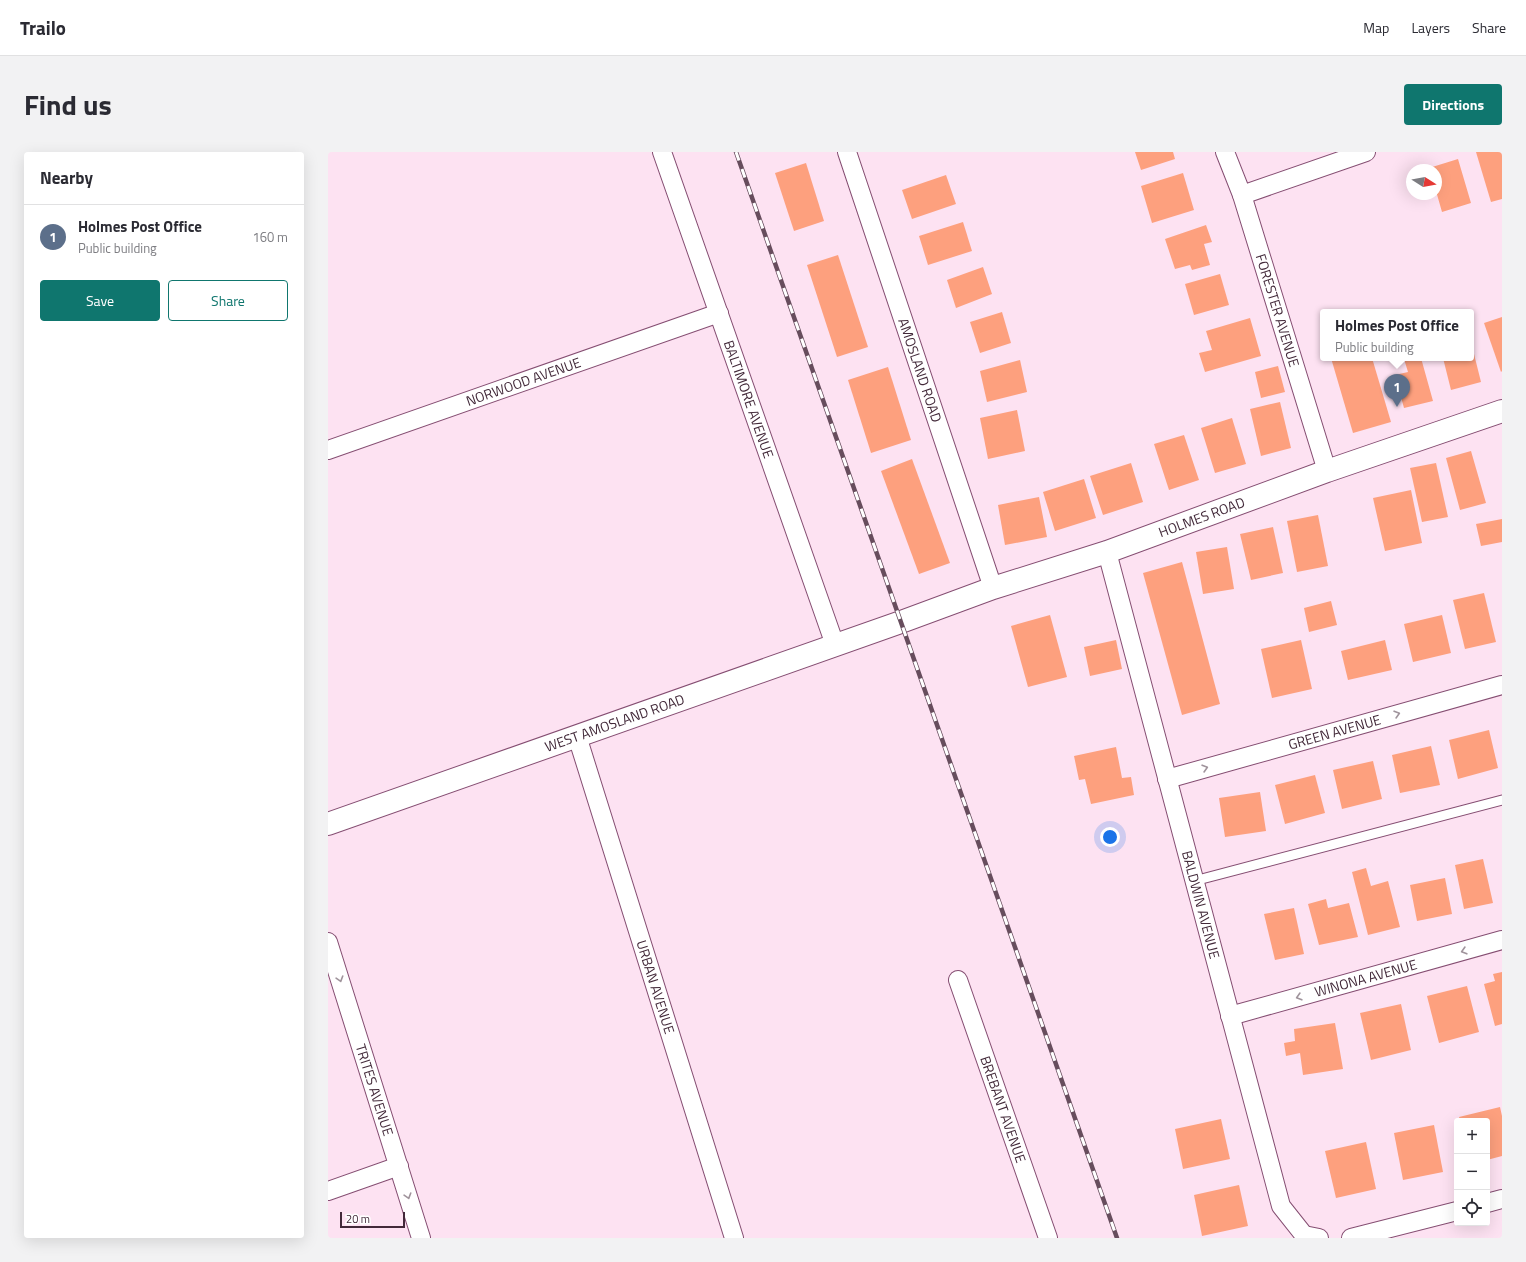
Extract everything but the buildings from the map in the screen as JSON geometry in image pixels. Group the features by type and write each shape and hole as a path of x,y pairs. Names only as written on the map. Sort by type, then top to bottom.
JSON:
{"street":[{"name":"BALTIMORE AVENUE","path":"662,152 835,646"},
{"name":"AMOSLAND ROAD","path":"847,152 993,588"},
{"name":"FORESTER AVENUE","path":"1225,152 1242,195 1327,471"},
{"path":"1242,195 1366,152"},
{"name":"NORWOOD AVENUE","path":"328,450 719,313"},
{"name":"HOLMES ROAD","path":"901,622 993,588 1107,552 1327,471 1502,411"},
{"name":"BALDWIN AVENUE","path":"1107,552 1281,1206 1304,1235 1319,1238"},
{"name":"WEST AMOSLAND ROAD","path":"328,824 901,622"},
{"name":"GREEN AVENUE","path":"1167,779 1502,685"},
{"name":"URBAN AVENUE","path":"576,736 734,1238"},
{"name":"WINONA AVENUE","path":"1230,1016 1502,940"},
{"name":"TRITES AVENUE","path":"328,942 421,1238"},
{"name":"BREBANT AVENUE","path":"958,980 1048,1238"},
{"path":"328,1191 399,1166"},
{"path":"1490,1202 1502,1199"},
{"path":"1351,1238 1454,1212"}],"lane":[{"path":"1194,880 1502,800"}],"railway":[{"path":"736,152 1117,1238"}],"place":[{"name":"Holmes Post Office","path":"1397,407"}]}
